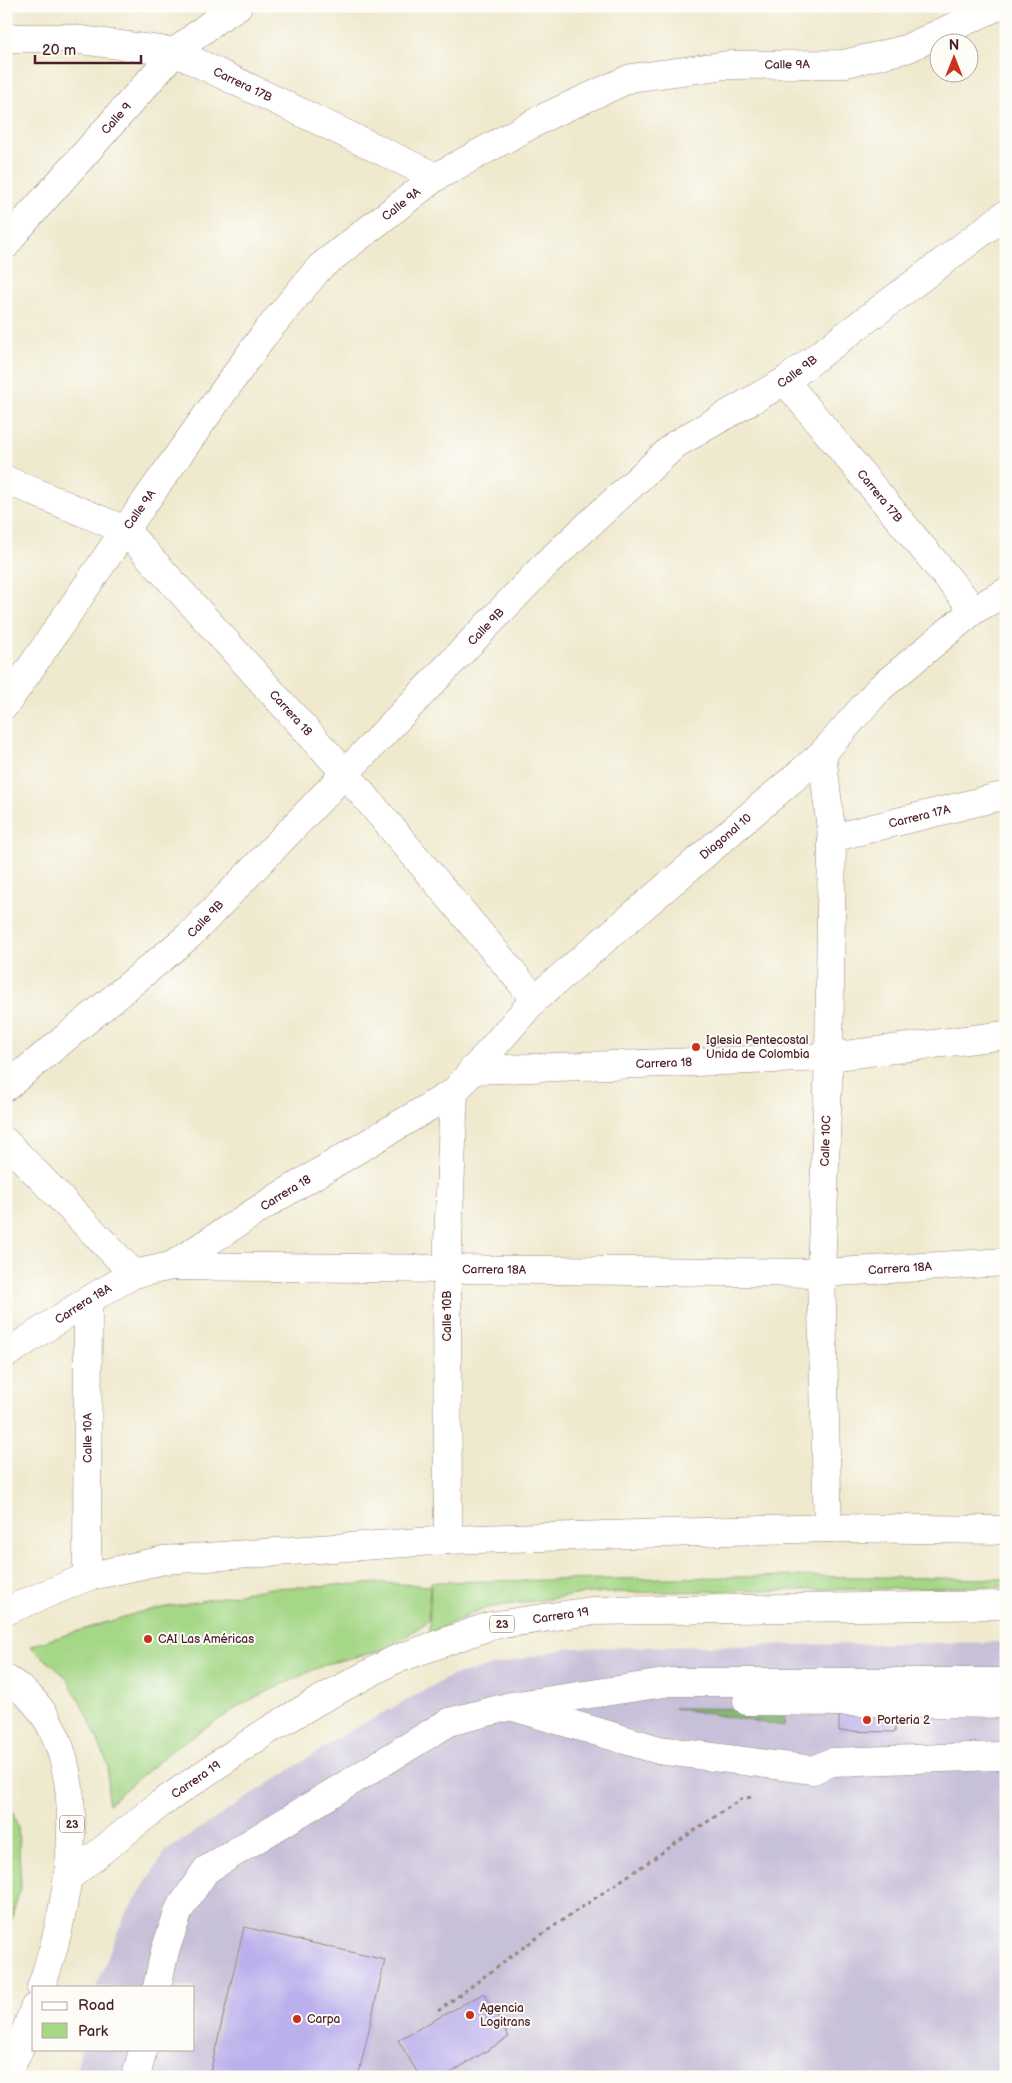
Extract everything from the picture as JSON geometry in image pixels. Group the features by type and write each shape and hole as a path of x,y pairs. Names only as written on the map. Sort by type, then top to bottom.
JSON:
{"street":[{"name":"Calle 9","path":"6,245 17,230 175,52 216,20 238,6"},
{"name":"Calle 9A","path":"6,704 125,530 263,336 320,267 436,177 547,116 631,78 727,65 843,64 906,49 998,6"},
{"name":"Carrera 17B","path":"6,38 65,38 175,52 436,177"},
{"name":"Calle 9B","path":"6,1087 190,935 547,563 676,444 784,381 1006,214"},
{"name":"Carrera 17B","path":"784,381 974,610"},
{"name":"Carrera 18","path":"6,480 125,530 346,774 535,999"},
{"name":"Diagonal 10","path":"454,1092 535,999 822,754 880,688 974,610 1006,592"},
{"name":"Calle 10C","path":"822,754 832,838 829,1057 821,1273 828,1528"},
{"name":"Carrera 17A","path":"832,838 1006,795"},
{"name":"Carrera 18","path":"472,1070 829,1057 1006,1035"},
{"name":"Carrera 18","path":"171,1266 278,1197 454,1092"},
{"name":"Calle 10B","path":"448,1540 447,1269 454,1092"},
{"path":"6,1142 134,1274"},
{"name":"Carrera 18A","path":"6,1354 88,1300 134,1274 171,1266 821,1273 1006,1262"},
{"name":"Calle 10A","path":"87,1577 88,1300"},
{"path":"6,1611 87,1577 164,1560 448,1540 828,1528 1006,1530"},
{"name":"Carrera 19","path":"69,1877 160,1804 273,1728 394,1660 490,1626 591,1611 1006,1605"},
{"name":"23","path":"6,1679 27,1693 43,1713 62,1756 69,1787 72,1816 69,1877 65,1902 42,1986"},
{"path":"157,1986 165,1952 179,1910 206,1870 448,1722 510,1706 671,1682 1006,1682"},
{"path":"558,1699 1006,1704"},
{"path":"510,1706 659,1750 816,1771 832,1762 999,1757"},
{"path":"6,2076 16,2064 32,2014"},
{"path":"136,2077 143,2050"}],"path":[{"path":"438,2011 532,1942 741,1799 755,1796"}],"shaded area":[{"path":"1006,1642 1006,2077 75,2077 81,2050 195,2050 195,1986 96,1986 124,1917 166,1851 343,1735 451,1676 568,1648"}],"green space":[{"path":"795,1576 1006,1579 1006,1587 590,1593 486,1608 429,1633 431,1582"},
{"path":"384,1583 430,1586 428,1621 388,1649 326,1664 244,1703 172,1750 108,1804 108,1765 89,1719 67,1678 30,1646 140,1612 271,1588"},
{"path":"674,1708 785,1709 784,1726"},
{"path":"6,1795 18,1827 21,1886 6,1939"}],"building":[{"name":"Porteria 2","path":"839,1708 895,1708 895,1732 839,1731"},
{"name":"Carpa","path":"244,1927 385,1960 358,2077 209,2077"},
{"name":"Agencia Logitrans","path":"484,1993 509,2037 444,2077 420,2077 398,2040"}],"place":[{"name":"Iglesia Pentecostal Unida de Colombia","path":"696,1047"},
{"name":"CAI Las Américas","path":"148,1639"},
{"name":"Porteria 2","path":"867,1720"},
{"name":"Agencia Logitrans","path":"470,2015"},
{"name":"Carpa","path":"297,2019"}]}
